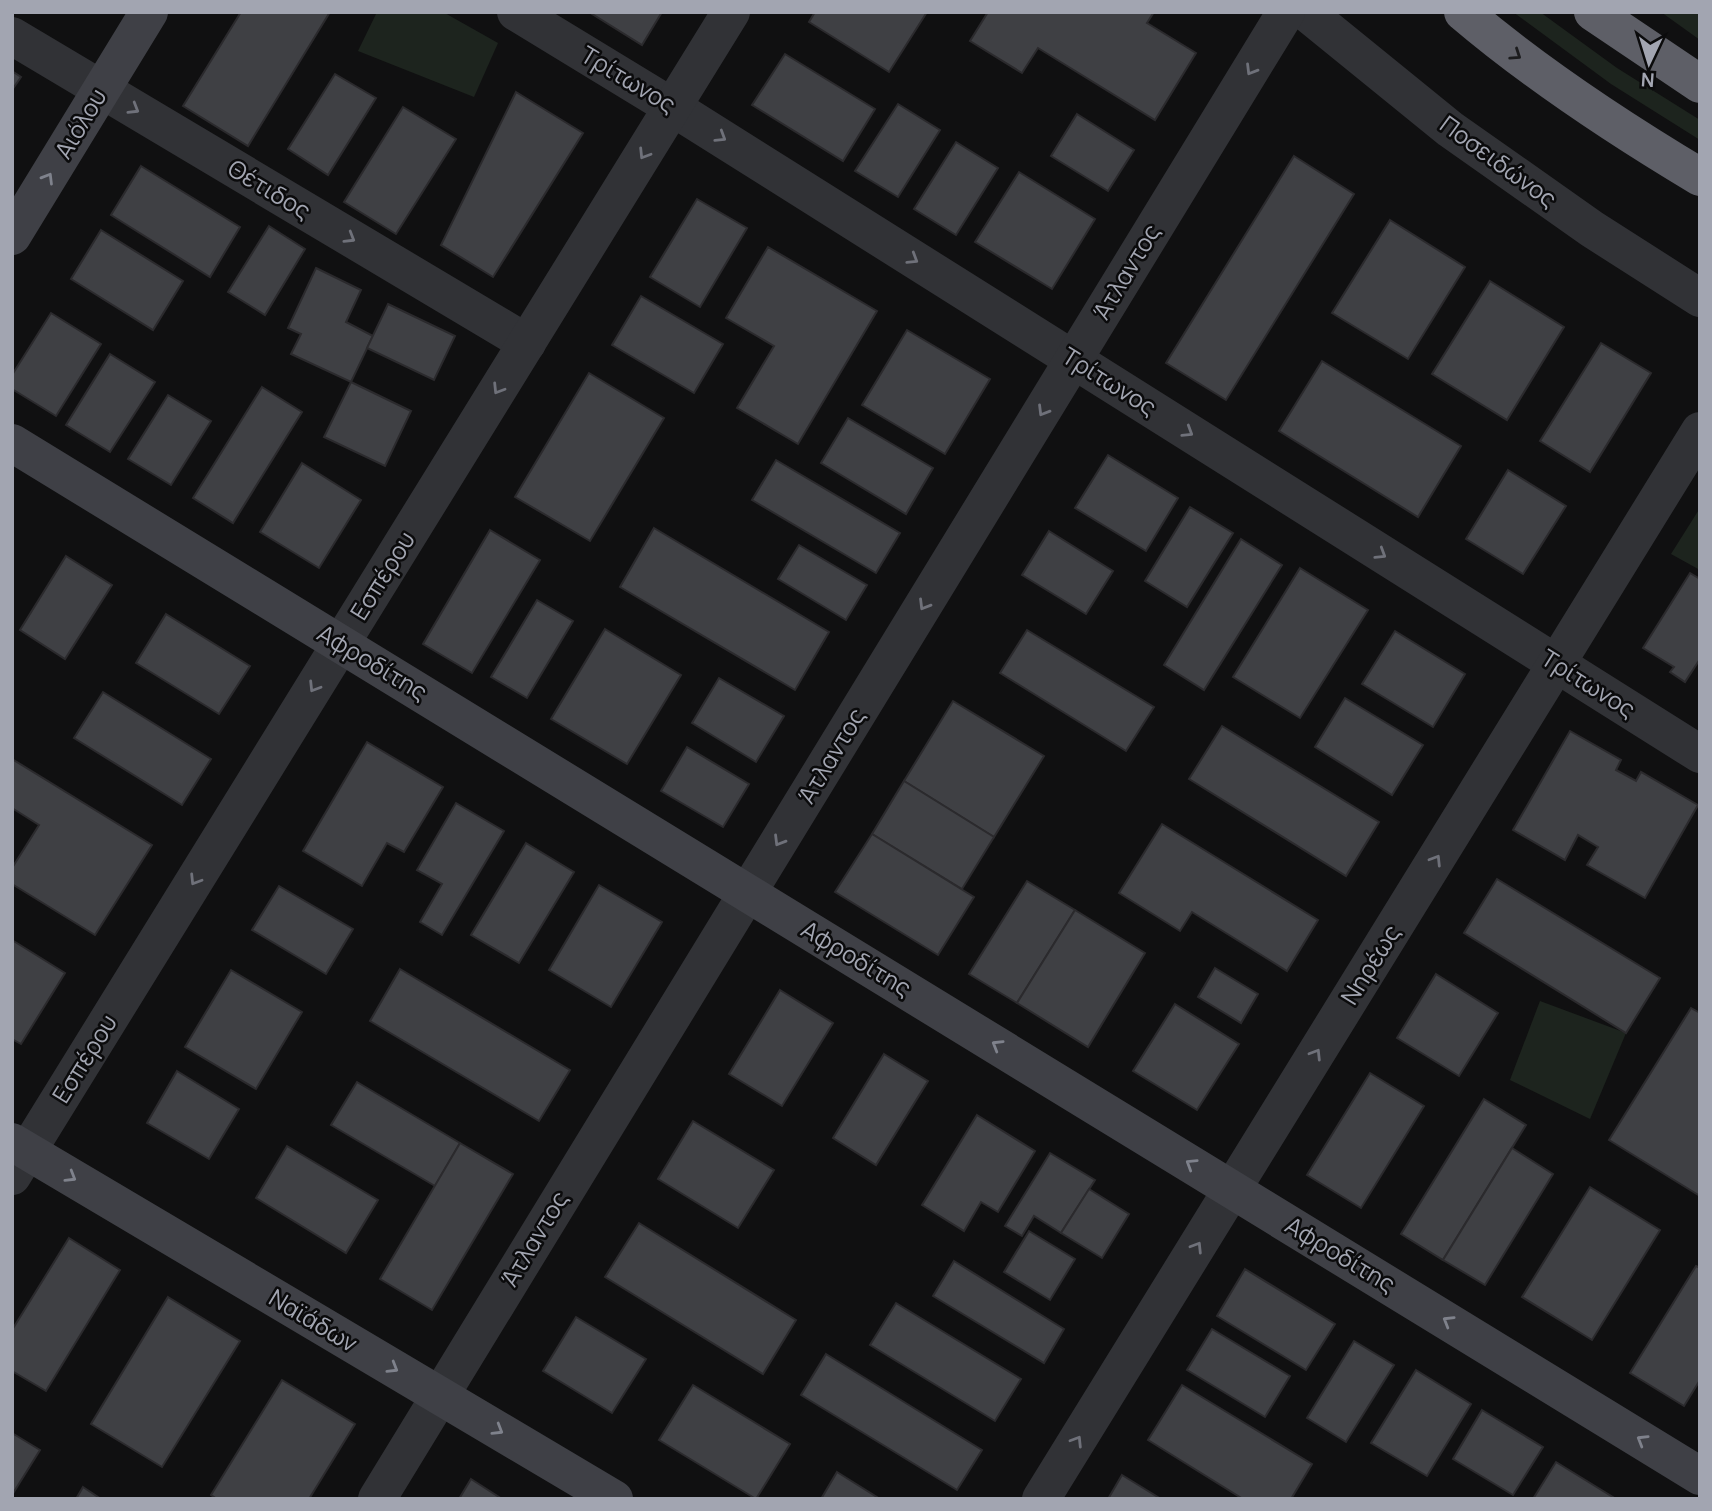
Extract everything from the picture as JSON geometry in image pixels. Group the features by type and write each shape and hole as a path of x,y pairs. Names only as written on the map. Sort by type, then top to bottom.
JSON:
{"highway":[{"path":"1463,12 1504,47 1652,148 1700,177"},
{"path":"1593,12 1700,84"}],"street":[{"name":"Αιόλου","path":"12,236 149,12"},
{"name":"Τρίτωνος","path":"516,12 672,107 1700,754"},
{"name":"Εσπέρου","path":"17,1157 341,644 731,12"},
{"name":"Άτλαντος","path":"377,1499 1286,12"},
{"name":"Ποσειδώνος","path":"1306,12 1461,136 1592,229 1700,298"},
{"name":"Θέτιδος","path":"12,36 527,343"},
{"name":"Νηρέως","path":"1041,1499 1700,431"},
{"name":"Αφροδίτης","path":"12,443 1700,1476"},
{"name":"Ναϊάδων","path":"17,1157 439,1396 614,1499"}],"shaded area":[{"path":"377,12 443,12 498,43 474,97 358,51"},
{"path":"1513,12 1540,12 1617,68 1700,120 1700,140 1611,84"},
{"path":"1661,12 1700,12 1700,40"},
{"path":"1700,508 1700,570 1671,554"},
{"path":"1540,1001 1626,1033 1590,1119 1510,1080"}],"building":[{"path":"241,12 330,12 248,146 183,106"},
{"path":"589,12 662,12 642,45"},
{"path":"815,12 927,12 889,72 809,22"},
{"path":"988,12 1154,12 1147,23 1196,53 1155,120 1038,48 1022,73 970,41"},
{"path":"785,54 875,109 843,161 752,105"},
{"path":"12,71 21,77 12,90"},
{"path":"335,74 376,98 328,175 288,149"},
{"path":"516,92 583,133 493,277 441,245"},
{"path":"898,104 940,130 898,197 855,171"},
{"path":"403,107 456,139 396,234 344,202"},
{"path":"1077,114 1134,150 1108,191 1051,156"},
{"path":"956,142 998,168 956,235 914,209"},
{"path":"1294,156 1354,194 1226,400 1166,363"},
{"path":"141,166 240,227 210,277 111,215"},
{"path":"1019,172 1095,219 1052,289 975,242"},
{"path":"697,199 747,228 700,307 650,277"},
{"path":"1390,220 1465,267 1408,359 1332,313"},
{"path":"269,226 305,249 265,315 228,292"},
{"path":"101,230 183,281 153,330 71,279"},
{"path":"768,247 877,311 798,444 737,408 774,346 726,318"},
{"path":"316,268 361,290 346,322 373,336 351,382 291,354 301,334 288,328"},
{"path":"1490,281 1564,327 1507,420 1432,374"},
{"path":"641,296 723,344 694,393 612,345"},
{"path":"388,304 455,336 434,380 367,348"},
{"path":"51,313 101,344 56,416 12,389 12,375"},
{"path":"907,330 990,379 945,454 862,405"},
{"path":"1601,343 1651,373 1590,472 1540,441"},
{"path":"110,354 155,382 110,452 66,425"},
{"path":"1322,361 1461,446 1418,517 1279,431"},
{"path":"589,373 664,418 590,541 515,497"},
{"path":"351,382 411,411 385,466 324,437"},
{"path":"262,387 302,412 233,523 193,498"},
{"path":"168,395 211,421 171,485 128,459"},
{"path":"848,418 933,468 906,514 821,463"},
{"path":"1108,455 1178,498 1146,551 1075,508"},
{"path":"776,460 900,533 876,573 752,500"},
{"path":"302,463 361,500 319,568 260,532"},
{"path":"1508,470 1566,506 1523,574 1466,539"},
{"path":"1190,507 1233,533 1187,607 1145,581"},
{"path":"654,528 829,632 795,690 620,587"},
{"path":"490,530 540,560 472,673 423,644"},
{"path":"1049,531 1113,571 1086,614 1022,575"},
{"path":"1241,539 1282,565 1204,690 1164,665"},
{"path":"799,545 867,585 846,620 778,579"},
{"path":"66,556 112,585 65,659 20,630"},
{"path":"1300,568 1368,610 1300,718 1233,677"},
{"path":"1690,573 1700,579 1700,659 1685,682 1670,672 1674,667 1643,648"},
{"path":"537,600 573,621 527,698 491,677"},
{"path":"166,614 250,666 219,714 136,663"},
{"path":"605,629 681,675 627,764 551,719"},
{"path":"1027,630 1154,707 1126,751 1000,673"},
{"path":"1395,631 1465,674 1433,727 1362,684"},
{"path":"719,678 784,716 756,762 692,723"},
{"path":"103,692 211,759 182,805 74,738"},
{"path":"1345,698 1423,745 1392,795 1315,747"},
{"path":"953,701 1044,756 994,837 904,781"},
{"path":"1222,726 1379,822 1346,876 1189,779"},
{"path":"1570,731 1621,760 1616,770 1636,781 1641,772 1698,805 1645,898 1587,865 1598,847 1578,835 1565,860 1513,830"},
{"path":"367,742 443,787 404,852 387,843 362,886 303,851"},
{"path":"687,747 749,784 723,827 661,791"},
{"path":"12,759 152,845 95,935 12,884 12,868 39,825 12,808"},
{"path":"904,781 994,837 962,889 872,834"},
{"path":"456,803 504,831 442,935 420,922 442,884 417,870"},
{"path":"1162,824 1318,920 1287,971 1192,912 1180,931 1119,893"},
{"path":"872,834 974,897 938,955 835,892"},
{"path":"526,843 574,872 519,963 471,935"},
{"path":"1497,879 1660,978 1626,1033 1464,933"},
{"path":"1027,881 1075,910 1017,1003 969,974"},
{"path":"599,885 662,922 611,1007 549,970"},
{"path":"279,886 353,929 326,974 252,930"},
{"path":"1075,910 1145,953 1088,1047 1017,1003"},
{"path":"12,940 65,973 21,1044 12,1039"},
{"path":"1215,968 1258,994 1241,1023 1198,997"},
{"path":"400,969 570,1070 539,1121 370,1021"},
{"path":"231,970 302,1012 256,1089 185,1047"},
{"path":"1436,974 1498,1013 1459,1076 1397,1038"},
{"path":"780,990 833,1023 782,1106 729,1074"},
{"path":"1175,1004 1239,1044 1197,1110 1133,1071"},
{"path":"1691,1008 1700,1013 1700,1196 1609,1140"},
{"path":"884,1054 928,1081 876,1165 833,1138"},
{"path":"177,1071 239,1109 209,1159 147,1123"},
{"path":"1370,1073 1424,1106 1361,1208 1307,1175"},
{"path":"357,1082 460,1143 435,1186 331,1125"},
{"path":"1484,1099 1526,1125 1443,1260 1401,1234"},
{"path":"977,1115 1035,1151 998,1212 981,1202 964,1231 922,1205"},
{"path":"693,1121 774,1170 738,1228 658,1179"},
{"path":"460,1143 513,1174 432,1310 380,1279"},
{"path":"287,1146 378,1200 346,1253 256,1198"},
{"path":"1512,1148 1553,1174 1485,1285 1443,1260"},
{"path":"1050,1153 1095,1180 1061,1233 1034,1216 1022,1236 1005,1226"},
{"path":"1590,1187 1660,1230 1592,1340 1522,1297"},
{"path":"1089,1189 1129,1214 1102,1258 1061,1233"},
{"path":"639,1223 796,1320 763,1374 605,1277"},
{"path":"1029,1231 1075,1259 1050,1300 1004,1272"},
{"path":"69,1238 120,1270 46,1391 12,1371 12,1330"},
{"path":"954,1261 1064,1329 1044,1363 933,1296"},
{"path":"1696,1266 1700,1268 1700,1380 1684,1406 1630,1373"},
{"path":"1245,1269 1335,1324 1306,1370 1217,1316"},
{"path":"168,1297 240,1341 162,1467 91,1424"},
{"path":"896,1303 1021,1379 995,1421 870,1345"},
{"path":"576,1317 646,1359 612,1413 543,1371"},
{"path":"1212,1329 1290,1376 1265,1417 1187,1370"},
{"path":"1354,1341 1394,1365 1346,1442 1307,1418"},
{"path":"826,1354 982,1450 957,1490 801,1395"},
{"path":"1416,1370 1471,1404 1427,1476 1371,1443"},
{"path":"282,1380 355,1424 309,1499 217,1499 211,1495"},
{"path":"693,1385 790,1444 756,1499 659,1440"},
{"path":"1182,1385 1312,1464 1291,1499 1243,1499 1148,1440"},
{"path":"1482,1410 1543,1447 1513,1495 1453,1459"},
{"path":"12,1433 40,1450 12,1495"},
{"path":"1556,1462 1616,1499 1533,1499"},
{"path":"837,1472 880,1499 821,1499"},
{"path":"1122,1475 1161,1499 1108,1499"},
{"path":"471,1479 502,1499 459,1499"},
{"path":"83,1487 101,1499 76,1499"}]}
